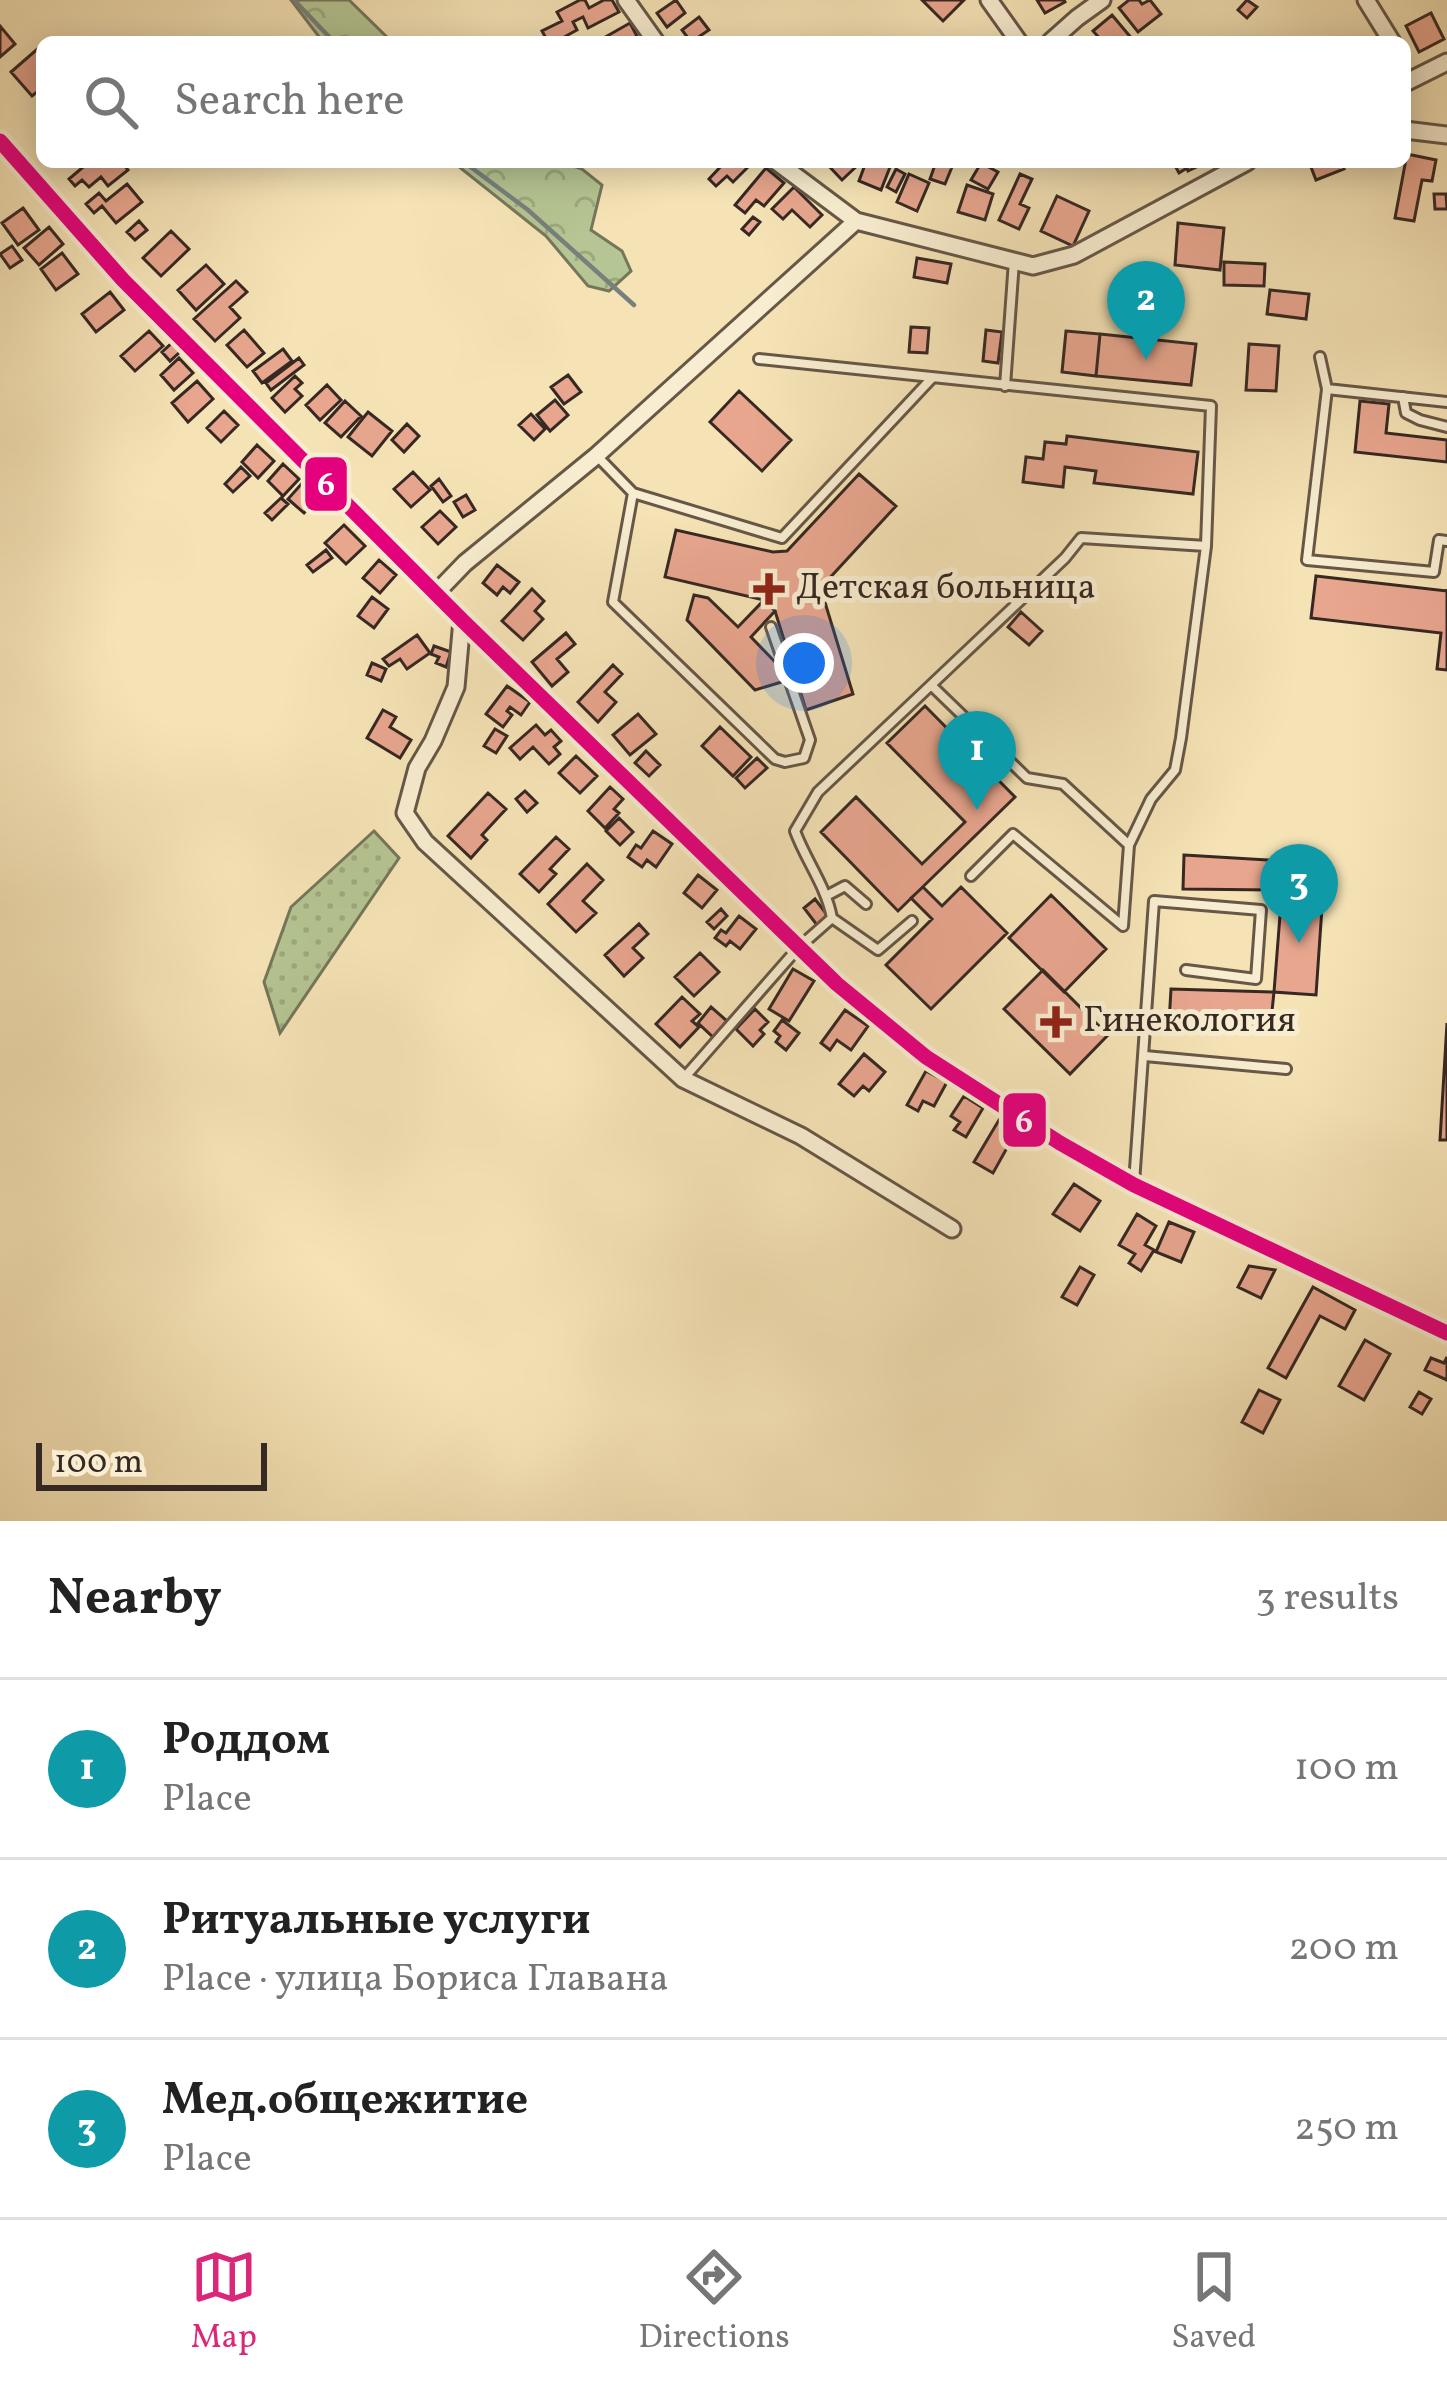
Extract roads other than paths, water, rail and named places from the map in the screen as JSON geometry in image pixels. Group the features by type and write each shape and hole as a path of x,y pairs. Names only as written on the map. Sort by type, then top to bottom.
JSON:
{"street":[{"path":"626,0 652,36"},
{"path":"989,0 1015,36"},
{"path":"1057,36 1102,0"},
{"path":"1366,0 1389,36"},
{"path":"1411,80 1447,62"},
{"path":"1411,131 1447,135"},
{"path":"0,141 123,280 462,620 798,948 926,1058 1134,1185 1447,1333"},
{"path":"785,168 856,221 1033,266 1074,255 1236,168"},
{"path":"436,592 596,456 856,221"},
{"path":"462,620 456,687 417,768 405,813 425,842 683,1079 802,1136 952,1229"}],"lane":[{"path":"1005,386 1014,261"},
{"path":"1319,357 1327,389 1307,560 1434,572 1439,540 1447,541"},
{"path":"759,359 1211,406 1206,546 1175,770 1151,799 1129,845 1123,926 1013,834 970,876"},
{"path":"596,456 633,493 782,538 932,378"},
{"path":"1327,389 1447,402"},
{"path":"1402,397 1406,412 1420,421 1447,427"},
{"path":"633,493 613,602 776,759 796,761 804,758 810,740 771,627"},
{"path":"912,921 878,950 832,918 828,896 795,831 818,792 1081,538 1206,546"},
{"path":"931,685 1028,778 1063,784 1129,845"},
{"path":"828,896 845,886 866,904"},
{"path":"1134,1185 1154,901 1261,910 1256,979 1186,970"},
{"path":"683,1079 798,948 832,918"},
{"path":"1145,1056 1286,1069"}],"waterway":[{"path":"294,0 328,36"},
{"path":"472,168 528,210 634,305"}],"place":[{"name":"Ритуальные услуги","path":"1146,360"},
{"name":"Детская больница","path":"769,589"},
{"name":"Роддом","path":"977,810"},
{"name":"Мед.общежитие","path":"1299,943"},
{"name":"Гинекология","path":"1056,1022"}]}
